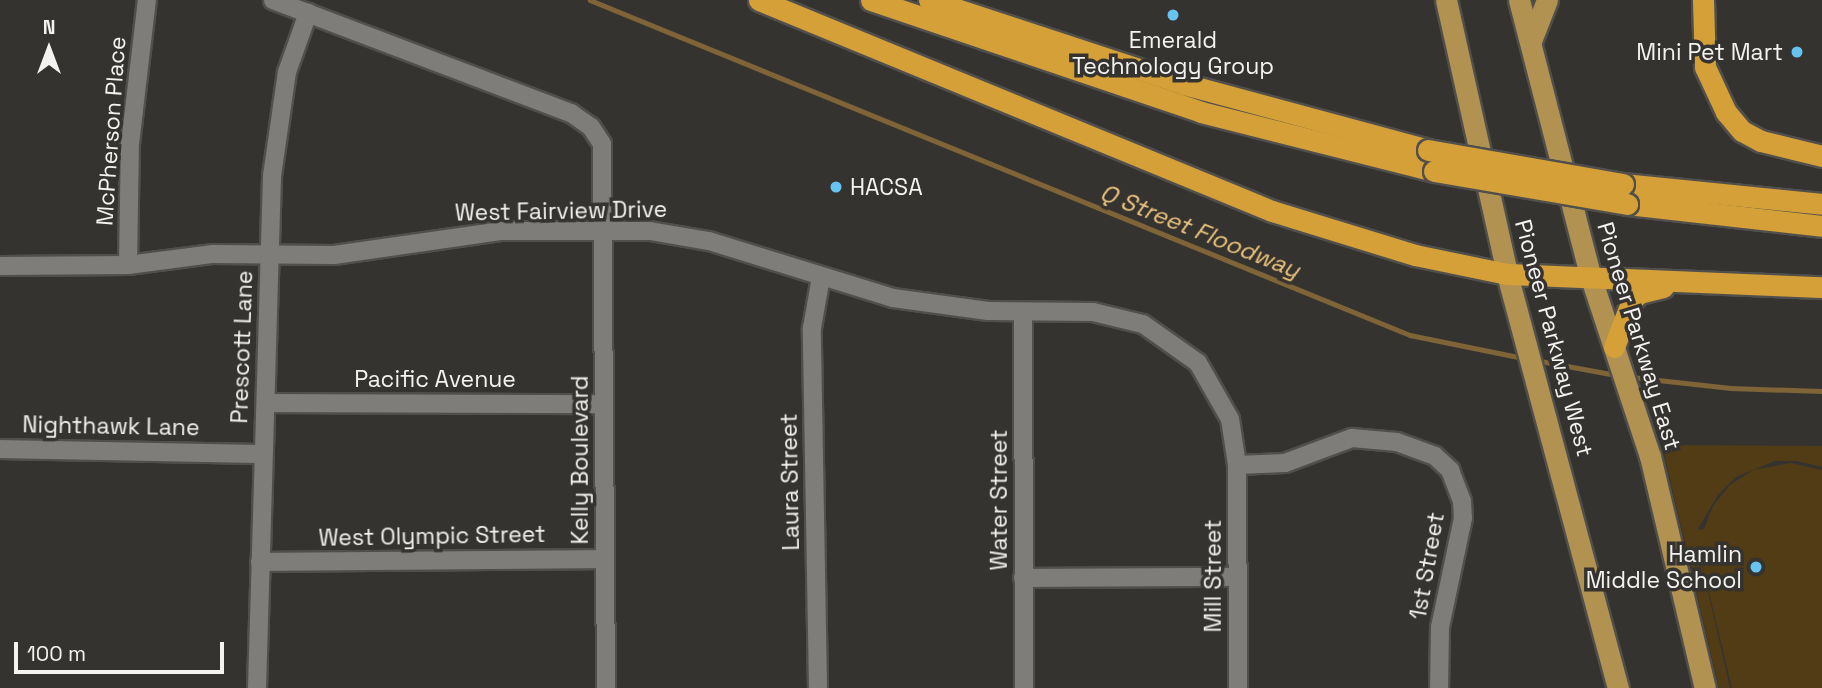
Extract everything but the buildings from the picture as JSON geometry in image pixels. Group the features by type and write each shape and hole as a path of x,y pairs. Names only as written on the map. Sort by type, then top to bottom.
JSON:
{"highway":[{"path":"759,0 1061,128 1272,211 1415,255 1507,274 1822,287"},
{"path":"871,0 1201,112 1434,171 1625,194 1822,226"},
{"path":"929,0 1184,84 1429,150 1625,194 1822,204"},
{"path":"1703,0 1705,67 1726,112 1742,131 1761,141 1822,156"},
{"path":"1614,347 1632,300 1639,293 1678,282"}],"main road":[{"name":"Pioneer Parkway West","path":"1446,0 1507,274 1618,688"},
{"name":"Pioneer Parkway East","path":"1519,0 1591,278 1650,456 1705,688"},
{"path":"1530,44 1547,0"}],"street":[{"name":"McPherson Place","path":"128,265 130,144 147,0"},
{"name":"Kelly Boulevard","path":"273,0 571,113 591,127 602,144 606,688"},
{"name":"Prescott Lane","path":"257,688 270,254 279,111 308,13"},
{"name":"West Fairview Drive","path":"0,266 128,265 213,254 334,255 500,231 680,234 821,277 944,307 1119,316 1181,346 1198,363 1224,402 1237,465"},
{"name":"Laura Street","path":"818,688 812,328 821,277"},
{"name":"Water Street","path":"1023,312 1024,688"},
{"name":"Pacific Avenue","path":"266,402 604,404"},
{"name":"1st Street","path":"1237,465 1285,463 1352,438 1397,442 1435,456 1450,470 1462,501 1463,518 1440,627 1438,688"},
{"name":"Nighthawk Lane","path":"0,449 263,453"},
{"name":"Mill Street","path":"1237,465 1238,688"},
{"name":"West Olympic Street","path":"260,562 604,559"},
{"path":"1023,578 1237,577"}],"shaded area":[{"name":"Hamlin Middle School","path":"1662,445 1822,446 1822,467 1797,461 1775,461 1753,470 1791,463 1822,470 1822,688 1732,688 1694,530 1730,688 1719,688","holes":["1753,470 1730,485 1713,506 1704,529 1697,530 1718,495 1736,477"]}],"waterway":[{"name":"Q Street Floodway","path":"590,0 1410,335 1523,358"},
{"name":"Q Street Floodway","path":"1535,360 1616,375"},
{"name":"Q Street Floodway","path":"1631,377 1730,388 1822,391"}],"place":[{"name":"Emerald Technology Group","path":"1173,15"},
{"name":"Mini Pet Mart","path":"1797,52"},
{"name":"HACSA","path":"836,187"},
{"name":"Hamlin Middle School","path":"1756,567"}]}
